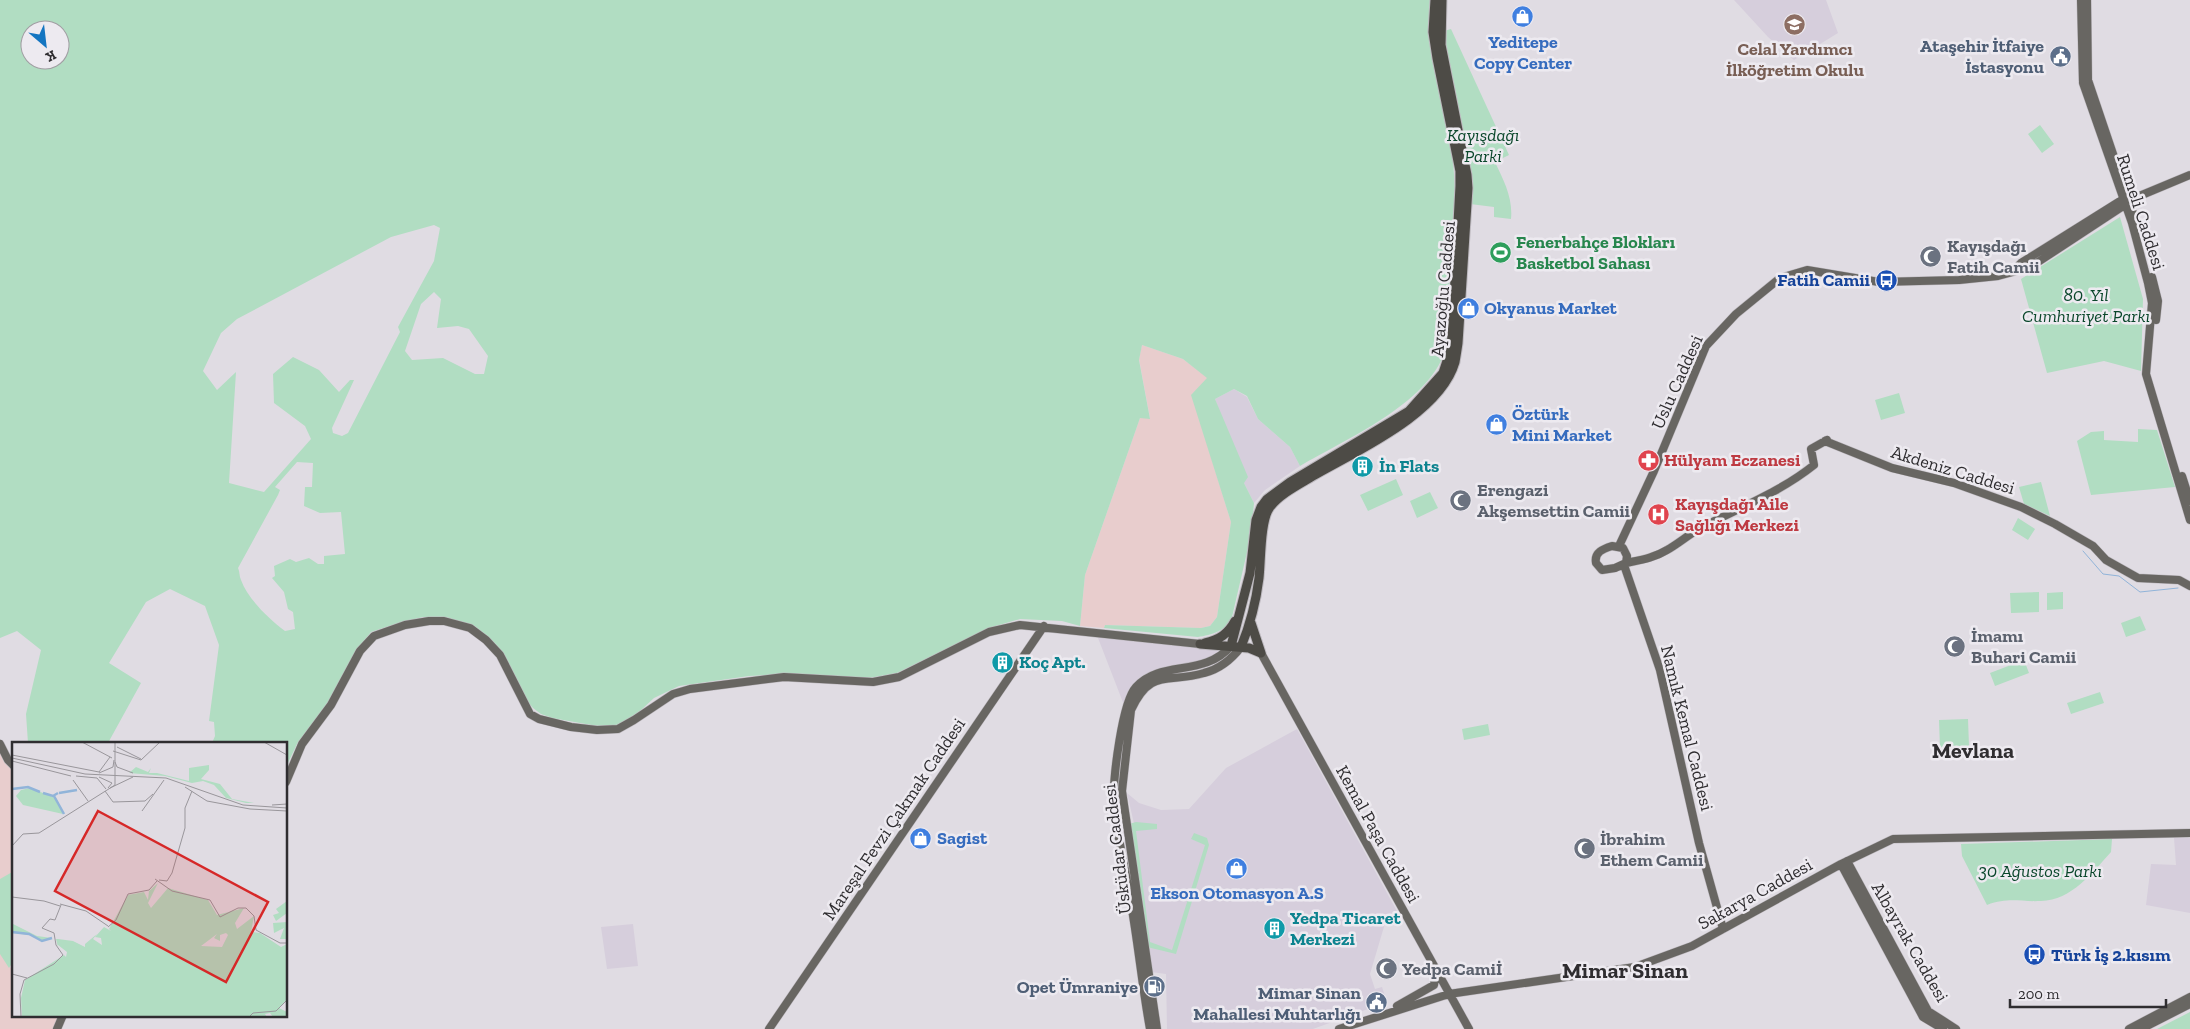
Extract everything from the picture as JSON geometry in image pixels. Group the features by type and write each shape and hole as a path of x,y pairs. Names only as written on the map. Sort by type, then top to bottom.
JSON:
{"main road":[{"name":"Ayazoğlu Caddesi","path":"1241,609 1253,554 1256,520 1261,507 1290,482 1409,411 1443,373 1448,359 1452,335 1460,170 1433,32 1435,0"},
{"name":"Ayazoğlu Caddesi","path":"1241,648 1251,622 1262,555 1263,523 1270,508 1278,499 1295,487 1410,419 1441,388 1454,363 1458,344 1468,188 1467,174 1441,45 1442,0"},
{"path":"1233,642 1241,609"},
{"path":"1216,644 1228,633 1241,609"},
{"path":"1251,622 1261,653"},
{"path":"1200,644 1233,642 1246,636 1256,641"},
{"path":"1233,642 1241,648 1261,653"},
{"path":"1216,644 1223,654"}],"street":[{"name":"Rumeli Caddesi","path":"2081,0 2081,57 2085,92 2128,200"},
{"name":"Rumeli Caddesi","path":"2087,0 2088,80 2128,200 2152,303 2149,374 2190,520"},
{"name":"Uslu Caddesi","path":"1618,546 1654,471 1706,346 1736,314 1780,278 1807,270 1879,282 1918,282 1988,278 2024,269 2035,264 2128,200 2190,175"},
{"name":"Rumeli Caddesi","path":"2149,374 2190,501"},
{"name":"Akdeniz Caddesi","path":"1653,557 1668,550 1698,530 1754,503 1797,479 1814,465 1811,449 1826,440 1892,468 1954,484 2021,507 2085,542 2106,560 2138,578 2179,580 2190,586"},
{"path":"1618,546 1636,556 1653,557 1606,571 1599,568 1596,563 1596,556 1600,551 1618,546"},
{"path":"1625,564 1626,551"},
{"name":"Namık Kemal Caddesi","path":"1625,564 1660,670 1699,843 1723,929"},
{"path":"288,777 302,744 331,705 360,651 374,636 405,625 429,621 444,621 470,628 486,640 500,655 530,714 539,719 571,727 597,730 618,728 634,720 673,694 690,690 784,677 873,682 899,677 989,632 1020,624 1200,644"},
{"name":"Mareşal Fevzi Çakmak Caddesi","path":"769,1029 1044,626"},
{"name":"Üsküdar Caddesi","path":"1157,1029 1127,855 1114,801 1117,756 1123,730 1125,707 1129,696 1136,687 1155,674 1211,663 1223,654 1233,642"},
{"name":"Üsküdar Caddesi","path":"1150,1029 1127,855 1122,780 1131,710 1136,699 1151,683 1160,679 1191,676 1214,670 1233,658 1241,648"},
{"name":"Kemal Paşa Caddesi","path":"1261,653 1469,1029"},
{"path":"0,744 12,764"},
{"name":"Sakarya Caddesi","path":"1339,1029 1449,994 1635,967 1692,946 1844,863 1893,839 2190,833"},
{"name":"Albayrak Caddesi","path":"1844,863 1888,944 1923,1017 1943,1029"},
{"path":"1382,1015 1434,985 1436,970"},
{"name":"Albayrak Caddesi","path":"1906,980 1928,1011 1956,1029"},
{"path":"2129,1029 2190,997"},
{"path":"2141,1029 2190,1004"},
{"path":"57,1029 63,1016"}],"shaded area":[{"name":"Celal Yardımcı İlköğretim Okulu","path":"1734,0 1826,0 1838,33 1794,60 1768,37"},
{"path":"1142,345 1183,359 1208,378 1192,395 1231,522 1217,617 1210,626 1201,628 1105,625 1104,628 1080,626 1085,575 1140,418 1150,418 1139,359"},
{"path":"1234,389 1247,397 1258,419 1290,447 1300,466 1265,490 1254,503 1244,483 1215,399"},
{"path":"1098,638 1208,645 1218,650 1217,654 1196,664 1157,669 1146,674 1127,693 1124,705"},
{"name":"Yedpa Ticaret Merkezi","path":"1297,729 1398,913 1386,920 1370,974 1375,989 1382,987 1387,1002 1313,1029 1167,1029 1166,974 1151,972 1135,828 1127,793 1139,803 1161,810 1189,809 1226,768"},
{"path":"0,753 4,762 12,770 12,964 10,967 12,970 12,1016 64,1016 57,1029 0,1029"},
{"path":"2174,838 2190,838 2190,913 2146,905 2151,864 2176,865"},
{"path":"633,924 638,966 607,969 601,927"}],"green space":[{"path":"0,0 1430,0 1430,45 1453,160 1455,190 1445,351 1436,370 1422,388 1404,404 1362,432 1300,466 1290,447 1258,419 1247,396 1234,389 1215,399 1248,477 1244,483 1254,503 1251,535 1232,617 1230,622 1218,632 1198,637 1104,628 1105,625 1201,628 1210,626 1217,617 1231,522 1191,395 1207,378 1183,359 1142,345 1139,360 1150,419 1140,418 1085,575 1080,626 1062,621 1020,619 989,628 897,673 869,678 785,674 749,676 679,686 654,698 640,711 617,726 597,726 552,718 541,714 533,708 526,700 504,654 476,627 446,617 423,617 371,632 356,651 330,702 298,742 288,763 288,742 212,742 215,736 214,722 209,721 219,645 205,606 170,589 146,602 109,663 141,683 109,742 28,742 26,714 41,650 17,631 0,638","holes":["434,225 440,228 434,261 398,327 400,332 348,433 342,436 333,433 332,428 354,380 350,380 339,392 319,370 293,357 273,374 274,403 305,426 311,439 264,492 229,483 236,372 217,390 203,371 221,333 237,319 391,237","434,292 441,299 437,328 458,326 469,329 488,356 484,374 475,374 443,358 412,360 405,351 421,304","297,462 313,463 312,487 305,487 304,506 320,513 341,512 345,554 324,556 324,564 318,564 309,558 296,562 290,559 274,566 275,576 272,578 284,592 288,609 293,612 295,629 285,631 265,614 248,594 240,578 238,568 278,495 280,490 275,487"]},
{"name":"Kayışdağı Parki","path":"1451,29 1509,155 1495,162 1505,183 1511,204 1511,219 1494,217 1494,207 1470,204 1445,51 1444,31"},
{"path":"2040,125 2054,144 2042,153 2028,134"},
{"name":"80. Yıl Cumhuriyet Parkı","path":"2120,217 2143,299 2141,371 2104,361 2047,373 2021,279"},
{"path":"1899,393 1905,413 1881,420 1875,400"},
{"path":"2138,429 2157,430 2175,487 2091,495 2077,441 2091,432 2104,431 2104,440 2138,442"},
{"path":"1396,479 1403,495 1368,511 1360,495"},
{"path":"2041,482 2050,516 2024,504 2019,487"},
{"path":"1430,492 1438,508 1417,518 1410,501"},
{"path":"2018,518 2035,529 2028,540 2012,530"},
{"path":"2039,592 2039,612 2011,613 2010,593"},
{"path":"2063,592 2063,609 2047,610 2047,593"},
{"path":"2140,616 2146,630 2126,637 2121,623"},
{"path":"2024,660 2029,673 1995,686 1990,673"},
{"path":"2100,692 2104,703 2071,714 2067,703"},
{"path":"1968,719 1969,746 1940,748 1939,720"},
{"path":"1488,724 1490,735 1464,740 1462,729"},
{"path":"1136,822 1157,824 1157,829 1136,831 1150,942 1172,950 1205,845 1191,839 1194,833 1207,838 1209,845 1176,954 1147,947 1129,824"},
{"name":"30 Ağustos Parkı","path":"2112,839 2111,852 2072,891 2062,896 2041,901 2008,900 1987,905 1962,856 1961,844"},
{"path":"12,872 12,963 9,968 0,954 0,879"},
{"path":"2190,1012 2190,1029 2157,1029"}],"waterway":[{"path":"2083,551 2103,574 2119,576 2140,592 2178,588"}],"place":[{"name":"Yeditepe Copy Center","path":"1523,17"},
{"name":"Celal Yardımcı İlköğretim Okulu","path":"1795,24"},
{"name":"Ataşehir İtfaiye İstasyonu","path":"2060,56"},
{"name":"Fenerbahçe Blokları Basketbol Sahası","path":"1500,252"},
{"name":"Kayışdağı Fatih Camii","path":"1931,256"},
{"name":"Fatih Camii","path":"1886,280"},
{"name":"Okyanus Market","path":"1468,308"},
{"name":"Öztürk Mini Market","path":"1496,424"},
{"name":"Hülyam Eczanesi","path":"1648,460"},
{"name":"İn Flats","path":"1363,466"},
{"name":"Erengazi Akşemsettin Camii","path":"1461,500"},
{"name":"Kayışdağı Aile Sağlığı Merkezi","path":"1659,514"},
{"name":"İmamı Buhari Camii","path":"1955,646"},
{"name":"Koç Apt.","path":"1003,662"},
{"name":"Sagist","path":"921,838"},
{"name":"İbrahim Ethem Camii","path":"1584,849"},
{"name":"Ekson Otomasyon A.S","path":"1237,868"},
{"name":"Yedpa Ticaret Merkezi","path":"1274,928"},
{"name":"Türk İş 2.kısım","path":"2035,955"},
{"name":"Yedpa Camiİ","path":"1386,969"},
{"name":"Opet Ümraniye","path":"1154,987"},
{"name":"Mimar Sinan Mahallesi Muhtarlığı","path":"1377,1003"}],"district":[{"name":"Mevlana","path":"1973,750"},
{"name":"Mimar Sinan","path":"1625,970"}]}
